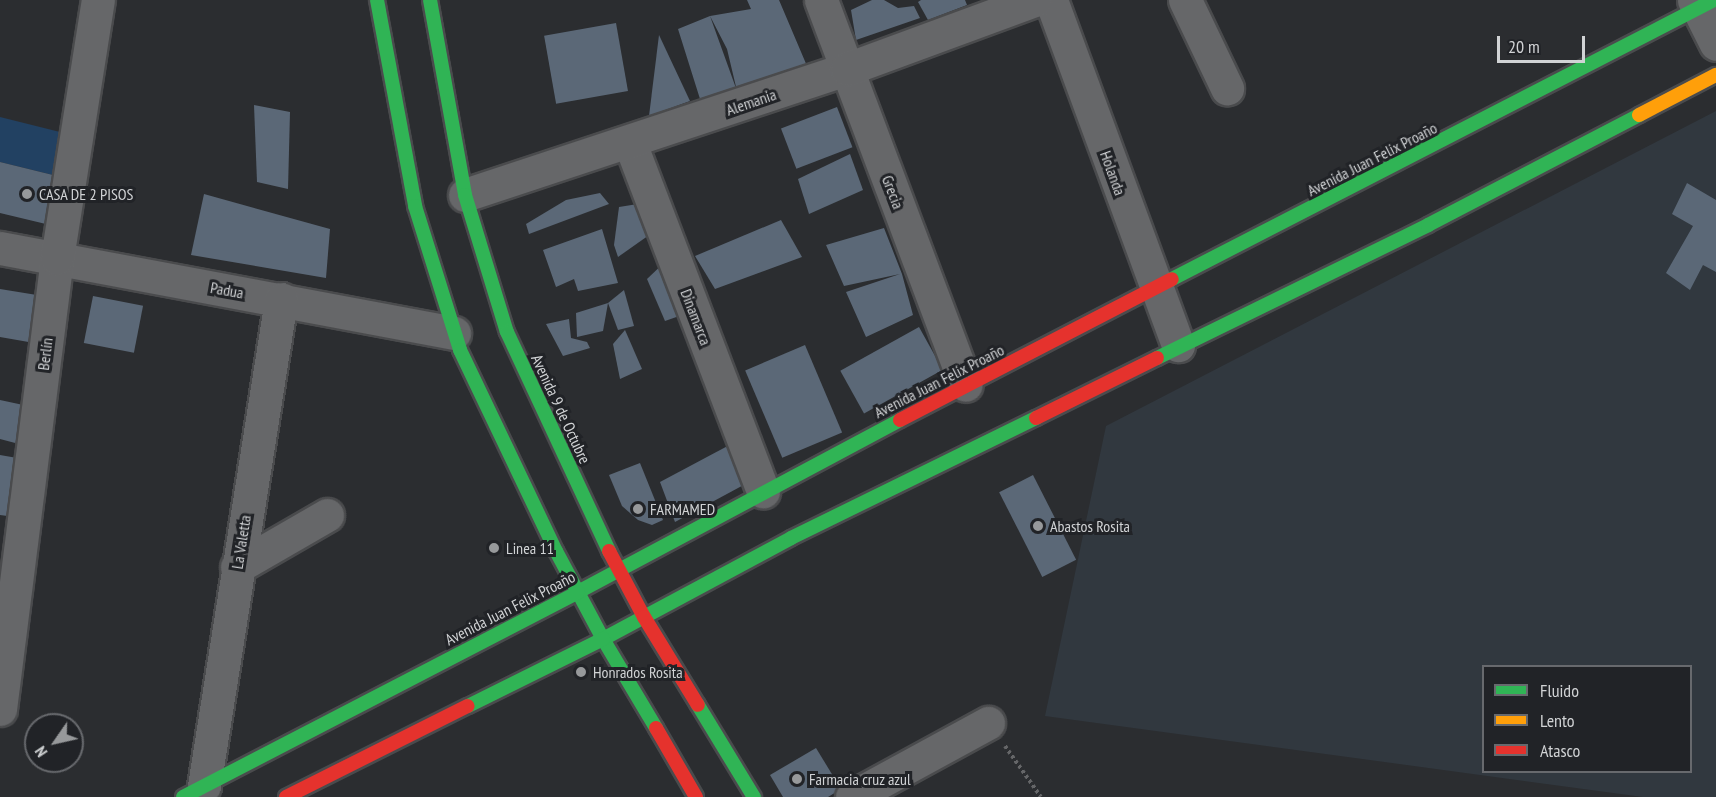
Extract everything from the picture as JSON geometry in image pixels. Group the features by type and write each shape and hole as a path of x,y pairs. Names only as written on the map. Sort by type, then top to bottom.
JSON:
{"main road":[{"path":"377,0 415,206 460,350 578,592 696,797"},
{"name":"Avenida 9 de Octubre","path":"430,0 465,195 507,333 600,534 644,617 754,797"},
{"name":"Avenida Juan Felix Proaño","path":"193,791 620,570 763,491 966,385 1156,290 1702,3"},
{"path":"286,797 603,639 790,538 1178,345 1428,225 1716,75"}],"street":[{"name":"Berlín","path":"0,709 6,603 98,0"},
{"name":"Grecia","path":"821,0 966,385"},
{"name":"Alemania","path":"465,195 630,143 847,69 1035,0"},
{"name":"Holanda","path":"1051,0 1178,345"},
{"path":"1185,0 1227,88"},
{"path":"1702,3 1716,44"},
{"name":"Dinamarca","path":"630,143 763,491"},
{"name":"Padua","path":"0,248 454,333"},
{"name":"La Valetta","path":"193,791 237,567 281,299"},
{"path":"237,567 327,515"},
{"path":"852,797 988,723"}],"path":[{"path":"988,723 1041,797"}],"shaded area":[{"path":"1716,111 1716,797 1643,797 1045,716 1106,426"},
{"path":"0,117 60,132 57,176 0,162"}],"building":[{"path":"747,0 779,0 807,66 737,91 727,49 710,16 751,9"},
{"path":"872,0 884,0 898,8 914,6 920,18 856,40 851,10"},
{"path":"921,0 965,0 967,5 928,20 918,2"},
{"path":"710,16 737,91 700,99 678,29"},
{"path":"616,23 628,91 556,104 544,36"},
{"path":"659,35 690,101 649,116"},
{"path":"254,105 290,112 288,189 257,182"},
{"path":"837,107 852,147 796,169 781,129"},
{"path":"850,154 863,190 809,214 798,179"},
{"name":"CASA DE 2 PISOS","path":"0,162 57,176 50,225 0,213"},
{"path":"1687,183 1716,200 1716,272 1703,265 1690,290 1666,273 1693,226 1672,214"},
{"path":"600,193 609,204 529,234 526,224 566,200"},
{"path":"204,194 330,229 326,278 191,255"},
{"path":"644,203 652,233 618,257 614,245 619,207"},
{"path":"781,220 802,257 715,289 695,256"},
{"path":"884,228 902,274 913,315 866,337 846,292 900,274 844,286 826,245"},
{"path":"602,229 618,283 578,291 574,279 556,287 543,250"},
{"path":"668,259 685,314 665,321 647,279"},
{"path":"0,289 43,296 40,344 0,337"},
{"path":"624,290 634,326 618,330 608,303"},
{"path":"93,296 143,306 134,353 84,343"},
{"path":"608,303 603,331 577,337 576,313"},
{"path":"569,319 571,338 587,342 590,348 563,356 546,324"},
{"path":"919,327 943,370 864,413 840,371"},
{"path":"625,330 642,369 620,379 613,344"},
{"path":"805,345 842,432 782,458 745,370"},
{"path":"0,400 28,406 19,444 0,439"},
{"path":"737,441 751,481 675,522 660,482"},
{"path":"0,455 23,459 15,517 0,515"},
{"path":"640,463 663,520 652,525 638,520 622,506 609,475"},
{"name":"Abastos Rosita","path":"1033,475 1076,560 1042,577 999,492"},
{"path":"816,748 841,789 828,797 783,797 770,775"}],"traffic: fast":[{"path":"377,0 415,206 460,350 556,551 603,639 656,728"},
{"path":"430,0 465,195 507,332 609,551"},
{"path":"1172,279 1714,0"},
{"path":"1157,358 1428,225 1639,115"},
{"path":"603,639 791,538 1036,418"},
{"path":"578,592 900,420"},
{"path":"183,797 578,592"},
{"path":"468,706 603,639"},
{"path":"698,705 754,797"}],"traffic: slow":[{"path":"1639,115 1716,75"}],"traffic: jam":[{"path":"900,420 1172,279"},
{"path":"1036,418 1157,358"},
{"path":"609,551 644,617 698,705"},
{"path":"286,797 468,706"},
{"path":"656,728 696,797"}],"place":[{"name":"CASA DE 2 PISOS","path":"27,194"},
{"name":"FARMAMED","path":"638,509"},
{"name":"Abastos Rosita","path":"1038,526"},
{"name":"Linea 11","path":"494,548"},
{"name":"Honrados Rosita","path":"581,672"},
{"name":"Farmacia cruz azul","path":"797,779"}]}
